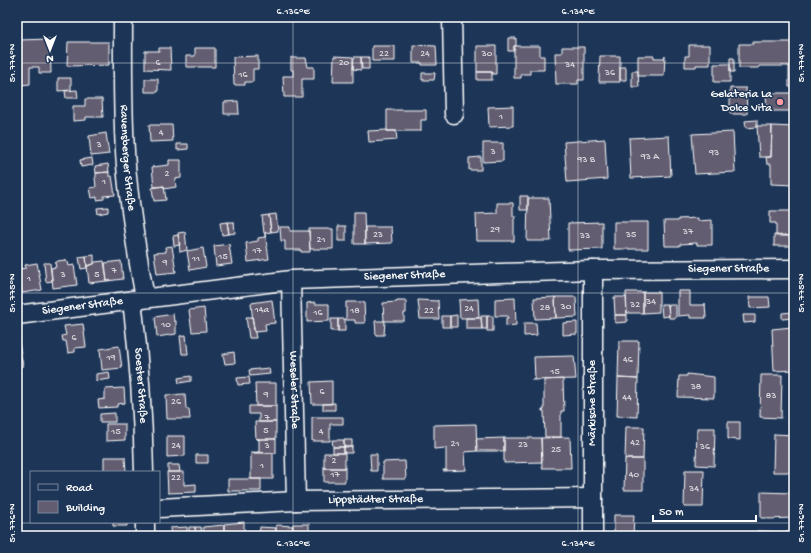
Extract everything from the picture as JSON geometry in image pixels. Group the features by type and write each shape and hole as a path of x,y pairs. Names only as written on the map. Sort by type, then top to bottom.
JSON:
{"street":[{"name":"Ravensberger Straße","path":"124,17 123,87 126,166 137,255 138,299"},
{"path":"452,17 454,114"},
{"name":"Siegener Straße","path":"17,316 290,280 593,270 794,269"},
{"name":"Märkische Straße","path":"593,270 593,536"},
{"name":"Weseler Straße","path":"290,280 296,501"},
{"name":"Soester Straße","path":"138,299 138,352 144,471"},
{"name":"Lippstädter Straße","path":"160,508 296,501 593,498"},
{"path":"145,523 146,536"}],"building":[{"path":"508,38 516,38 516,46 514,46 514,51 508,51"},
{"path":"50,39 51,73 39,73 39,67 30,67 30,84 20,85 19,75 17,76 17,57 20,57 19,40"},
{"path":"68,42 109,42 109,65 67,66"},
{"path":"753,42 794,42 794,66 759,66 759,68 739,68 739,44 753,44"},
{"path":"413,45 436,46 437,65 422,65 422,63 413,63"},
{"path":"689,45 710,45 710,65 685,67 685,56 689,56"},
{"path":"372,46 395,46 395,61 372,61"},
{"path":"477,46 496,46 496,74 492,74 492,72 477,72"},
{"path":"514,46 540,46 540,56 544,56 544,70 530,70 530,74 521,74 521,78 514,78"},
{"path":"562,47 584,47 584,80 578,80 578,84 556,84 555,53 562,53"},
{"path":"159,48 170,48 171,70 145,69 145,51 159,51"},
{"path":"195,48 215,48 215,67 186,67 186,56 195,56"},
{"path":"258,56 258,69 253,69 253,82 245,82 245,85 234,85 233,57"},
{"path":"334,56 353,57 353,82 333,82"},
{"path":"600,56 620,56 620,82 599,82"},
{"path":"638,56 654,56 654,58 664,58 665,56 664,76 638,76"},
{"path":"291,57 306,58 308,67 314,67 314,79 302,79 302,97 284,97 283,76 293,76 293,70 291,70"},
{"path":"354,57 361,57 361,70 353,69"},
{"path":"361,57 369,57 369,69 362,69"},
{"path":"730,58 734,58 734,72 730,72"},
{"path":"714,64 730,64 730,82 714,82"},
{"path":"789,66 794,66 794,87 789,87"},
{"path":"620,67 626,67 626,80 620,80"},
{"path":"632,71 638,71 639,87 632,87"},
{"path":"477,72 492,72 492,80 477,80"},
{"path":"422,73 435,73 434,80 422,80"},
{"path":"58,78 71,78 71,90 58,91"},
{"path":"145,79 158,79 158,92 145,92"},
{"path":"730,88 746,88 747,114 730,114"},
{"path":"77,90 78,98 66,98 65,91"},
{"name":"Gelateria La Dolce Vita","path":"766,93 794,93 794,111 767,111"},
{"path":"85,99 102,99 103,117 86,117 86,120 73,121 73,106 85,106"},
{"path":"238,101 239,114 224,114 224,102"},
{"path":"513,106 513,126 489,127 488,107"},
{"path":"387,110 426,110 426,120 421,120 421,131 387,131"},
{"path":"757,120 757,127 746,128 745,121"},
{"path":"149,125 172,125 173,141 150,142"},
{"path":"757,126 772,126 771,157 759,157"},
{"path":"772,126 794,127 794,185 771,184 771,164 767,164 766,157 771,157"},
{"path":"368,131 396,131 397,140 369,142"},
{"path":"733,132 735,172 695,174 692,134"},
{"path":"106,133 109,154 91,156 89,136"},
{"path":"669,136 671,176 631,178 629,138"},
{"path":"605,139 607,179 567,182 564,142"},
{"path":"483,143 503,143 503,161 483,162"},
{"path":"177,144 188,144 188,149 177,150"},
{"path":"481,157 481,170 469,170 469,158"},
{"path":"92,158 93,165 81,167 80,160"},
{"path":"169,160 181,160 181,178 175,179 176,187 164,189 164,186 154,187 152,167 169,165"},
{"path":"108,164 109,172 96,173 95,166"},
{"path":"109,172 109,176 112,176 115,195 104,196 104,199 97,200 97,197 92,198 90,188 96,187 96,173"},
{"path":"164,186 166,200 154,201 152,188"},
{"path":"520,196 528,196 528,210 520,210"},
{"path":"528,198 549,198 551,241 527,241"},
{"path":"497,203 513,203 513,216 515,216 514,241 477,241 476,214 497,213"},
{"path":"108,207 108,212 98,214 97,208"},
{"path":"770,211 794,211 794,236 776,236 776,223 770,223"},
{"path":"354,212 364,212 365,244 354,244"},
{"path":"276,214 278,231 271,232 269,215"},
{"path":"269,215 271,232 264,233 262,216"},
{"path":"698,218 698,221 712,220 712,245 697,245 697,243 680,244 680,246 665,246 664,221 678,221 678,219"},
{"path":"227,222 229,234 222,235 220,223"},
{"path":"227,222 234,222 235,233 229,234"},
{"path":"602,222 602,249 568,250 568,223"},
{"path":"614,222 648,222 648,249 614,249"},
{"path":"338,226 346,226 346,241 338,241"},
{"path":"280,227 290,227 290,231 309,231 310,252 301,252 301,250 285,250 285,241 281,241"},
{"path":"365,227 391,227 392,243 365,244"},
{"path":"309,229 333,229 333,249 310,249"},
{"path":"185,232 187,250 180,252 178,233"},
{"path":"265,233 269,259 248,262 246,243 258,241 258,238 265,237"},
{"path":"178,235 180,245 174,246 173,236"},
{"path":"774,235 794,236 794,246 774,246"},
{"path":"229,244 232,264 216,266 214,246"},
{"path":"172,246 176,272 157,274 154,253 166,252 165,247"},
{"path":"203,248 206,267 190,270 187,251"},
{"path":"94,255 94,264 87,266 86,256"},
{"path":"86,256 87,268 81,269 79,257"},
{"path":"65,260 68,262 69,266 74,265 77,285 53,288 51,268 56,267 55,263 58,261"},
{"path":"104,261 107,281 89,283 87,266 94,264 95,262"},
{"path":"121,261 123,279 107,281 105,263"},
{"path":"37,263 42,290 22,293 21,284 18,284 17,275 20,275 19,269 26,268 25,265"},
{"path":"44,263 50,263 52,281 46,282"},
{"path":"678,291 690,291 690,305 705,305 705,303 706,318 690,318 690,315 678,316"},
{"path":"626,292 643,292 643,313 627,313"},
{"path":"643,292 659,292 659,312 643,313"},
{"path":"555,297 576,297 577,317 556,318"},
{"path":"555,297 556,318 535,319 534,298"},
{"path":"614,297 626,297 627,315 615,315"},
{"path":"749,297 769,297 770,307 750,308"},
{"path":"515,298 516,325 506,326 506,318 508,318 508,316 495,316 495,299"},
{"path":"478,299 479,318 460,318 459,300"},
{"path":"272,300 275,323 265,324 266,331 254,332 251,303"},
{"path":"418,300 438,300 439,319 420,319"},
{"path":"406,301 404,321 384,321 383,303"},
{"path":"315,302 315,304 329,304 329,321 307,322 307,303"},
{"path":"346,302 364,302 365,323 355,323 355,320 346,320"},
{"path":"661,304 668,304 669,316 662,317"},
{"path":"668,304 676,305 676,318 669,318"},
{"path":"204,308 206,331 192,332 189,310"},
{"path":"794,312 794,318 782,319 782,313"},
{"path":"173,314 174,321 176,321 176,334 157,337 155,317"},
{"path":"457,315 457,327 450,327 450,316"},
{"path":"615,315 627,315 627,322 615,323"},
{"path":"743,315 755,315 755,322 744,323"},
{"path":"442,316 450,316 450,327 442,327"},
{"path":"481,316 487,316 487,329 482,329"},
{"path":"487,316 493,316 493,331 487,331"},
{"path":"246,317 252,317 256,338 249,338"},
{"path":"466,318 481,318 482,329 466,329"},
{"path":"331,319 338,319 338,331 331,331"},
{"path":"338,319 345,319 345,331 338,331"},
{"path":"375,321 385,321 384,335 376,335"},
{"path":"577,322 577,334 563,335 563,323"},
{"path":"524,323 536,323 537,335 524,336"},
{"path":"83,324 86,347 75,348 75,352 68,353 66,341 63,341 62,336 66,335 64,326"},
{"path":"792,327 794,370 774,371 772,329"},
{"path":"186,335 188,354 182,354 180,336"},
{"path":"17,336 23,366 17,367"},
{"path":"619,341 639,341 638,379 618,378"},
{"path":"119,346 122,368 102,370 100,349"},
{"path":"234,352 235,363 225,364 223,354"},
{"path":"574,356 576,379 532,380 535,379 534,357"},
{"path":"269,368 270,374 250,376 249,370"},
{"path":"109,372 110,379 96,381 96,374"},
{"path":"687,374 714,377 714,398 678,397 679,376 687,376"},
{"path":"761,375 782,375 781,418 760,417"},
{"path":"191,376 191,381 179,383 178,378"},
{"path":"249,377 250,384 238,385 237,378"},
{"path":"618,378 638,379 637,417 617,416"},
{"path":"563,379 564,411 561,411 561,437 545,437 544,411 542,411 544,410 544,380"},
{"path":"332,381 332,404 312,404 311,382"},
{"path":"255,383 276,383 276,406 256,406"},
{"path":"124,388 125,403 117,404 117,407 99,408 98,400 105,399 105,389"},
{"path":"185,394 186,409 189,409 190,419 167,419 166,395"},
{"path":"335,403 335,410 323,410 323,404"},
{"path":"249,406 276,406 276,422 259,422 259,414 249,414"},
{"path":"115,413 115,422 100,422 100,414"},
{"path":"312,417 343,417 343,424 330,424 330,441 312,441"},
{"path":"255,422 276,422 276,439 256,439"},
{"path":"728,422 740,422 740,440 728,439"},
{"path":"106,424 125,424 125,440 106,441"},
{"path":"476,424 477,451 465,452 466,470 443,471 446,470 446,448 434,449 434,425"},
{"path":"626,427 644,427 643,459 625,459"},
{"path":"697,428 715,428 714,466 696,465"},
{"path":"774,434 794,435 793,472 773,472"},
{"path":"167,436 185,436 185,456 167,457"},
{"path":"570,437 571,468 542,468 541,438"},
{"path":"504,438 504,451 477,451 476,439"},
{"path":"504,438 541,438 542,462 504,463"},
{"path":"259,439 276,439 276,453 251,453 259,452"},
{"path":"332,440 344,440 344,447 333,447"},
{"path":"344,440 352,440 352,447 344,447"},
{"path":"333,447 344,447 344,453 333,453"},
{"path":"344,447 352,447 352,453 344,453"},
{"path":"251,452 273,453 273,479 251,479"},
{"path":"324,453 345,453 345,468 324,468"},
{"path":"370,454 377,454 377,471 371,471"},
{"path":"196,455 208,455 208,463 196,463"},
{"path":"104,457 125,457 126,471 104,471"},
{"path":"625,459 643,459 643,490 624,490"},
{"path":"405,461 406,479 383,479 383,462"},
{"path":"168,465 179,465 180,472 168,472"},
{"path":"324,468 345,468 345,482 324,482"},
{"path":"685,470 704,470 703,507 684,507"},
{"path":"167,472 184,472 184,485 196,484 196,492 168,493"},
{"path":"228,479 261,479 261,491 228,491"},
{"path":"761,492 794,493 793,518 761,518"},
{"path":"614,515 634,515 633,536 614,536"},
{"path":"244,522 244,536 224,536 224,524"},
{"path":"113,523 127,523 127,526 113,526"},
{"path":"293,524 309,524 309,536 292,536"},
{"path":"224,525 224,536 204,536 203,527"},
{"path":"276,525 293,526 292,536 276,536"},
{"path":"187,527 187,536 171,536 170,528"},
{"path":"189,527 195,527 196,536 189,536"},
{"path":"195,527 201,527 202,536 196,536"},
{"path":"260,527 276,528 276,536 259,536"},
{"path":"757,531 789,532 789,536 757,536"}],"place":[{"name":"Gelateria La Dolce Vita","path":"780,102"}]}
